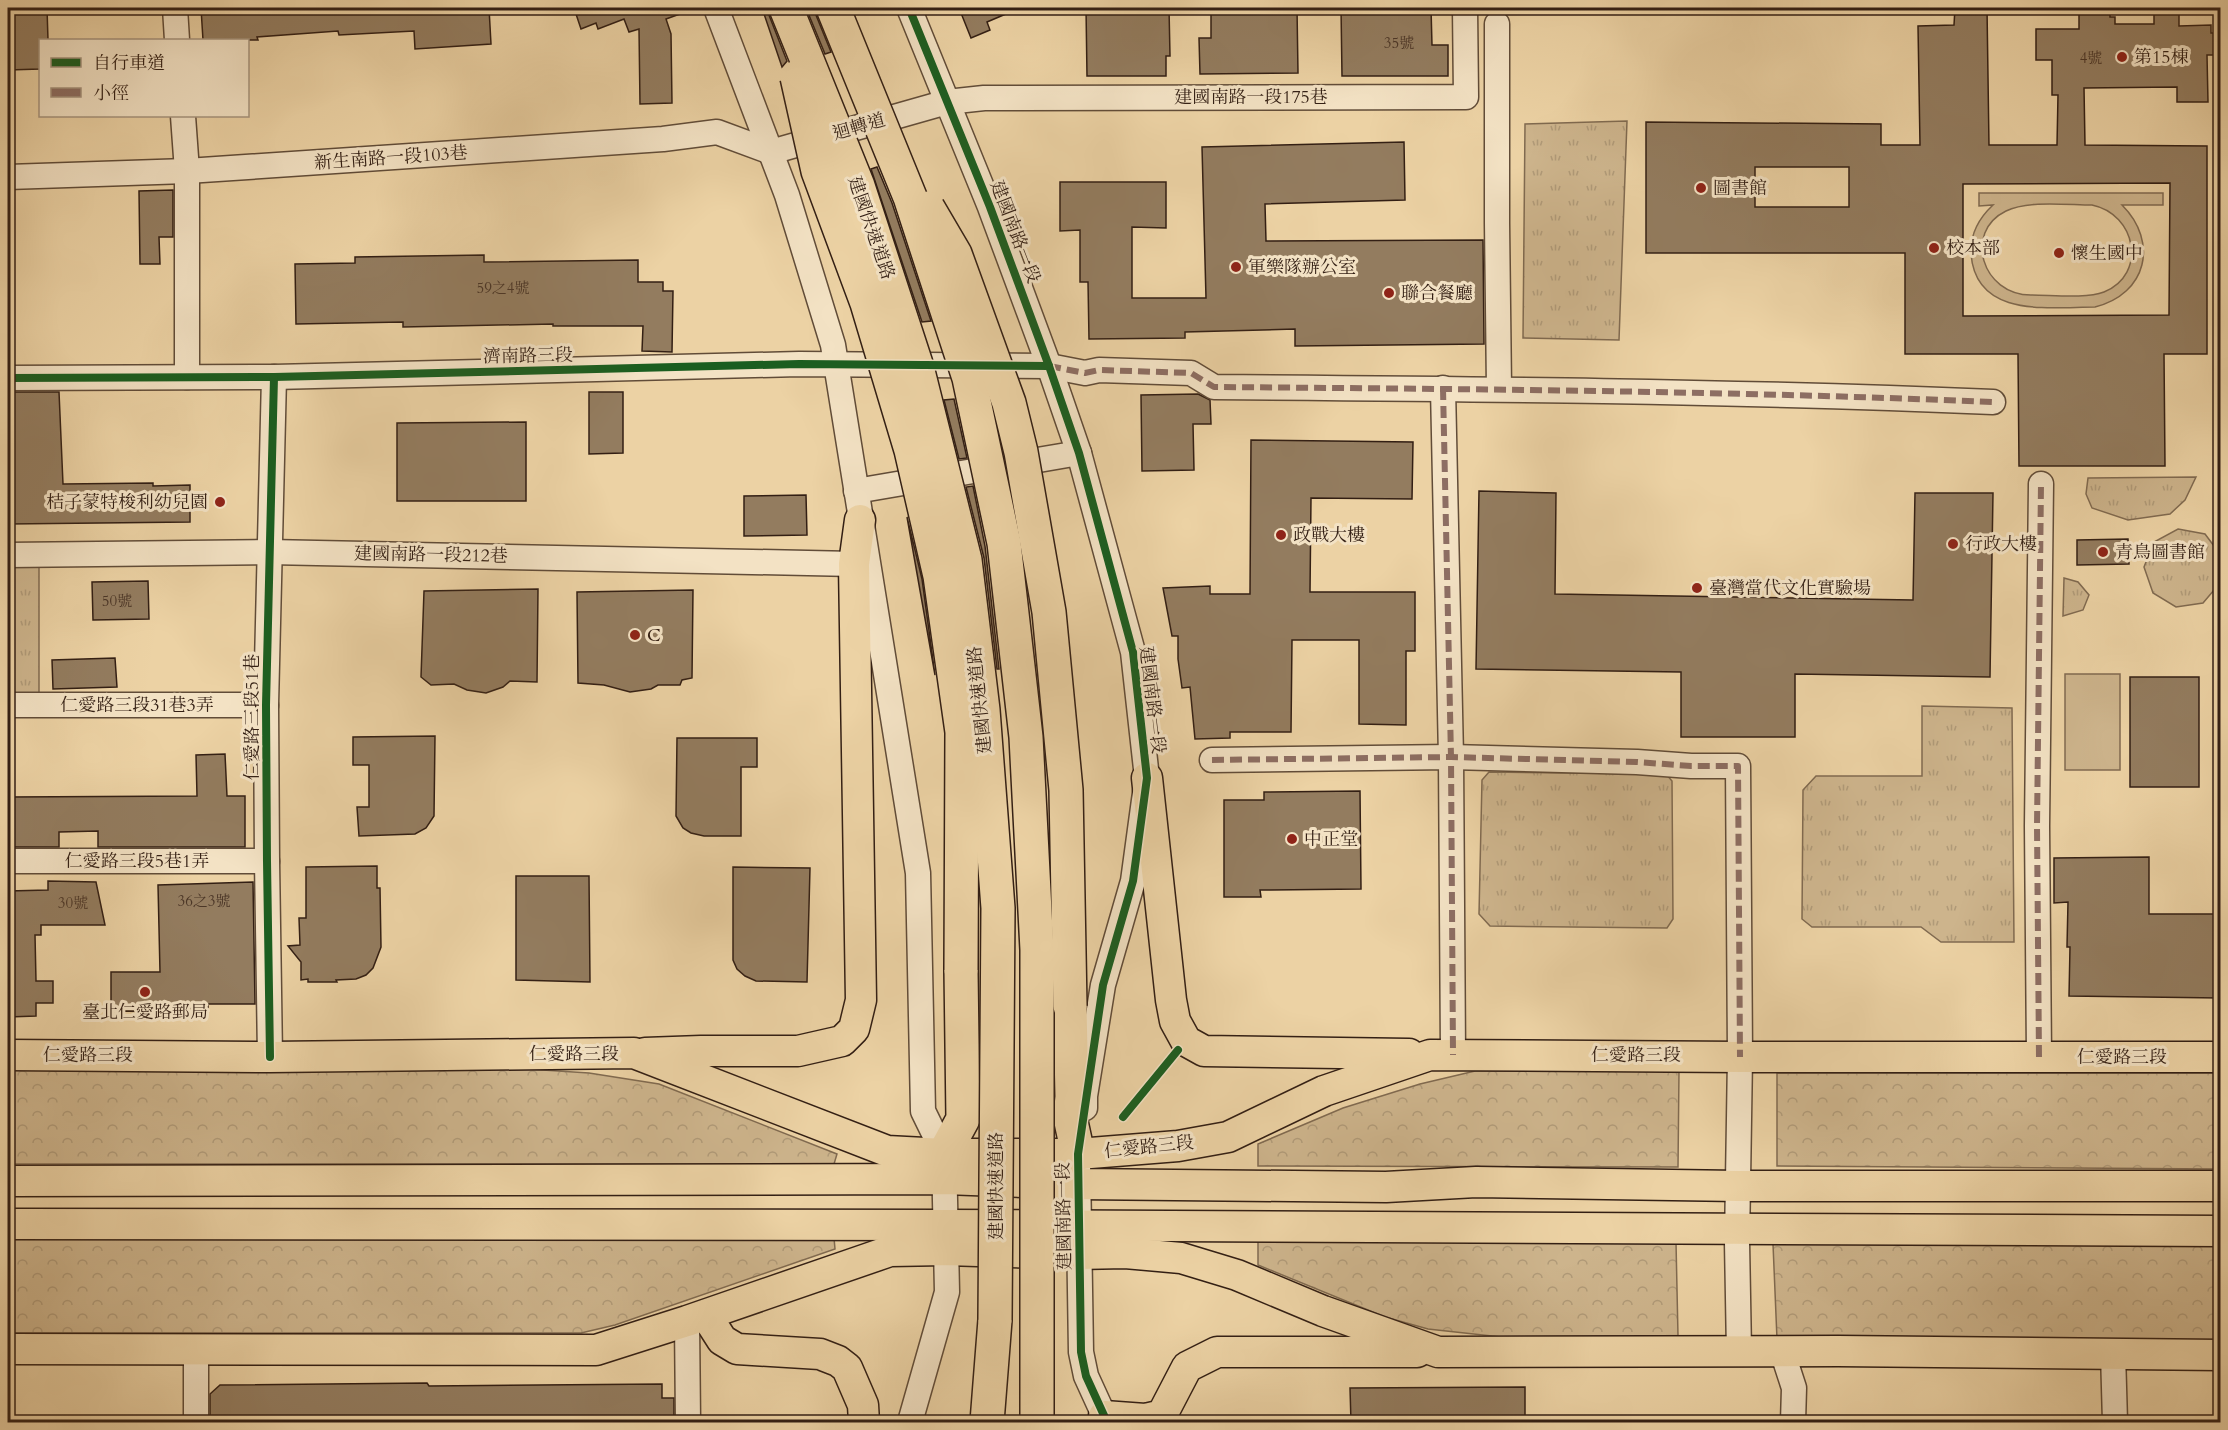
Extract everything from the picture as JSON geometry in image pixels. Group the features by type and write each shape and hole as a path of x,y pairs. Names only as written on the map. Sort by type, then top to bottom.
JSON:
{"highway":[{"path":"784,8 818,171 871,314 911,450 940,576 962,732 963,1119 944,1166"},
{"name":"建國快速道路","path":"784,8 858,186 917,367 964,560 983,710 998,908 995,1320 998,1422"},
{"path":"833,8 910,197 969,378 1004,543 1026,737 1037,950 1037,1422"},
{"path":"880,123 955,254 1009,403 1021,452 1049,612 1066,790 1072,1097 1070,1117 1078,1169"},
{"path":"987,1422 995,1320"}],"main road":[{"path":"634,1053 798,1052 842,1041 854,1029 861,1000 855,564 860,520"},
{"path":"1147,778 1171,1000 1175,1021 1186,1041 1204,1051 1442,1055"},
{"name":"仁愛路三段","path":"8,1055 270,1057 634,1053 887,1151 944,1166"},
{"name":"仁愛路三段","path":"1078,1169 1228,1137 1324,1092 1442,1055 2220,1057"},
{"name":"仁愛路三段","path":"8,1181 944,1166 1078,1169 1386,1187 1476,1182 1738,1186 2220,1186"},
{"path":"8,1224 1078,1240 2220,1231"},
{"path":"8,1349 597,1350 890,1251 945,1238"},
{"path":"1078,1240 1125,1253 1181,1258 1237,1275 1323,1311 1438,1352"},
{"path":"696,1318 722,1340 737,1349 820,1354 838,1361 847,1368 863,1405 864,1422"},
{"path":"1106,1419 1145,1419 1162,1414 1187,1367 1217,1352 1782,1351 2220,1355"}],"street":[{"path":"175,8 177,39"},
{"path":"716,8 787,195 837,363 860,520 889,685 918,873 923,1111 944,1166 947,1292 910,1422"},
{"name":"建國南路一段","path":"909,8 990,207 1049,366 1079,453 1133,652 1147,778 1133,881 1103,985 1078,1169 1081,1352 1086,1376 1106,1419"},
{"name":"建國南路一段175巷","path":"947,102 1017,97 1466,97 1465,8"},
{"path":"1497,24 1499,389"},
{"name":"迴轉道","path":"771,152 947,102"},
{"path":"183,117 187,171 187,377"},
{"name":"新生南路一段103巷","path":"8,177 187,171 651,140 717,132 771,152"},
{"name":"濟南路三段","path":"8,378 274,377 837,363 1049,366 1085,373 1099,369 1191,373 1214,387 1499,389 1797,395 1993,402"},
{"name":"仁愛路三段51巷","path":"270,1057 266,705 274,377"},
{"path":"1442,1055 1451,757 1443,388"},
{"path":"856,490 1079,453"},
{"path":"2039,1057 2037,826 2041,484"},
{"name":"建國南路一段212巷","path":"8,555 269,552 855,564"},
{"name":"仁愛路三段31巷3弄","path":"8,705 266,705"},
{"path":"1212,760 1451,757 1738,766 1740,1057 1737,1236 1739,1352"},
{"name":"仁愛路三段5巷1弄","path":"8,861 267,861"},
{"path":"8,1235 945,1238"},
{"path":"1737,1236 2220,1245"},
{"path":"688,1422 696,1318"},
{"path":"196,1349 196,1422"},
{"path":"1782,1351 1794,1388 1793,1422"},
{"path":"2114,1353 2115,1422"}],"green space":[{"path":"1627,121 1619,340 1523,338 1525,124"},
{"path":"1979,193 2163,193 2163,205 2122,205 2134,219 2141,235 2142,265 2136,279 2126,291 2113,300 2095,307 2057,308 2018,305 1986,290 1976,275 1971,247 1976,227 1993,205 1979,206","holes":["2048,204 2092,205 2107,211 2119,220 2127,232 2131,245 2131,259 2127,272 2118,283 2104,292 2069,296 2031,295 2014,292 2000,285 1990,274 1984,261 1982,247 1985,233 1993,221 2006,211 2025,205"]},
{"path":"2196,477 2185,500 2170,514 2128,520 2092,508 2086,494 2088,478"},
{"path":"2178,529 2205,534 2220,554 2220,583 2203,603 2176,607 2153,593 2144,567 2154,542"},
{"path":"39,566 39,695 8,695 8,567"},
{"path":"2064,578 2078,582 2089,595 2083,610 2063,616"},
{"path":"2065,674 2120,674 2120,770 2065,770"},
{"path":"1922,706 2012,708 2014,942 1941,942 1921,927 1812,927 1802,919 1803,790 1816,776 1922,776"},
{"path":"1489,772 1666,774 1672,781 1673,919 1667,928 1490,926 1479,914 1482,780"},
{"path":"8,1069 527,1069 589,1073 659,1084 837,1154 834,1164 8,1164"},
{"path":"1475,1071 1679,1071 1678,1167 1258,1166 1258,1144 1343,1108 1420,1084"},
{"path":"1777,1073 2220,1073 2220,1169 1777,1166"},
{"path":"8,1237 834,1238 835,1249 615,1325 581,1333 8,1333"},
{"path":"1258,1240 1676,1242 1678,1336 1501,1337 1428,1329 1385,1317 1258,1265"},
{"path":"1773,1244 2220,1244 2220,1341 1777,1339"}],"building":[{"path":"8,8 47,8 48,39 39,39 39,69 8,70"},
{"path":"201,8 489,8 491,44 415,49 414,31 339,35 338,31 257,37 258,40 203,39"},
{"path":"574,8 690,8 691,10 666,19 671,34 672,103 640,104 639,29 629,32 624,19 598,29 596,23 581,29"},
{"path":"762,8 768,8 787,61 782,67"},
{"path":"806,8 815,8 831,52 825,54"},
{"path":"959,8 1020,8 987,22 990,30 971,38"},
{"path":"1086,8 1169,8 1170,56 1166,56 1166,76 1087,76"},
{"path":"1211,8 1297,8 1298,73 1200,74 1199,38 1211,38"},
{"path":"1341,8 1431,8 1432,45 1448,45 1448,76 1342,76"},
{"path":"1955,8 1987,8 1989,145 2057,145 2058,95 2052,95 2052,60 2036,60 2036,29 2079,29 2079,8 2110,8 2110,17 2115,17 2115,24 2154,24 2154,8 2179,8 2179,26 2211,25 2211,33 2220,33 2220,55 2207,55 2208,102 2177,102 2177,87 2084,88 2085,145 2207,146 2207,354 2164,354 2165,466 2019,466 2018,354 1905,354 1905,253 1646,253 1646,122 1881,124 1881,145 1920,145 1918,26 1954,25","holes":["1755,167 1849,167 1849,207 1755,207","2170,183 2169,315 1963,316 1963,184"]},
{"path":"1404,142 1405,200 1265,204 1266,241 1483,240 1484,344 1295,346 1295,329 1185,332 1185,338 1089,339 1088,282 1080,282 1080,230 1060,231 1060,182 1166,182 1166,228 1132,227 1132,298 1206,298 1202,147"},
{"path":"877,167 892,203 931,321 922,322 871,169"},
{"path":"173,190 173,237 159,237 160,264 140,264 139,191"},
{"path":"484,255 484,262 638,260 638,282 663,282 663,291 673,291 672,352 642,351 643,326 553,326 553,324 403,327 403,322 296,324 295,264 355,263 355,257"},
{"path":"8,392 59,392 63,484 190,485 190,522 8,524"},
{"path":"589,392 623,392 623,453 589,454"},
{"path":"1198,394 1210,400 1211,424 1193,424 1194,470 1142,471 1141,395"},
{"path":"954,399 967,458 959,459 944,400"},
{"path":"526,422 526,501 397,501 397,423"},
{"path":"1251,440 1413,442 1412,499 1311,498 1310,592 1415,592 1415,651 1406,651 1406,725 1359,724 1359,640 1292,640 1291,732 1230,732 1230,738 1195,739 1190,687 1182,688 1178,636 1172,636 1163,588 1210,586 1210,594 1250,594"},
{"path":"973,486 985,546 999,669 997,669 984,558 966,487"},
{"name":"行政大樓","path":"1479,491 1556,493 1555,594 1913,600 1915,493 1993,493 1990,677 1795,674 1795,737 1681,737 1681,672 1476,669"},
{"path":"806,495 807,535 744,536 744,496"},
{"path":"907,517 922,579 935,675"},
{"name":"青鳥圖書館","path":"2128,539 2129,564 2077,565 2077,540"},
{"path":"148,581 149,619 93,620 92,582"},
{"path":"538,589 537,682 510,681 503,687 486,693 467,690 454,684 431,685 421,677 424,591"},
{"name":"C","path":"693,590 692,678 682,680 680,685 658,685 651,689 630,692 604,685 578,683 577,592"},
{"path":"115,658 117,687 53,689 52,660"},
{"path":"2130,677 2199,677 2199,787 2130,787"},
{"path":"435,736 434,816 426,828 415,834 359,836 357,807 369,807 369,765 353,765 353,737"},
{"path":"677,738 757,738 757,767 741,767 741,836 704,836 691,833 683,828 676,816"},
{"path":"225,754 227,796 245,796 245,847 98,847 98,831 59,832 59,847 8,847 8,797 197,796 196,755"},
{"name":"中正堂","path":"1360,791 1361,889 1260,890 1261,897 1224,897 1224,800 1264,800 1264,792"},
{"path":"2149,857 2149,914 2220,914 2220,998 2069,996 2068,902 2054,903 2054,858"},
{"path":"377,866 377,888 380,888 381,947 373,968 366,975 356,979 336,980 337,982 301,980 301,962 288,946 300,945 299,918 306,918 306,867"},
{"path":"733,867 810,868 807,982 756,981 737,969 733,960"},
{"path":"516,876 589,876 590,982 516,980"},
{"path":"48,881 96,882 105,925 41,925 41,935 35,935 36,981 53,981 53,1003 36,1003 36,1016 8,1017 8,891 48,890"},
{"path":"253,882 255,1004 208,1004 208,1008 179,1009 179,1012 111,1011 111,972 160,972 158,885"},
{"path":"427,1383 429,1386 662,1384 662,1398 674,1398 674,1422 210,1422 210,1394 220,1385"},
{"path":"1525,1387 1525,1422 1351,1422 1350,1388"}],"marked path":[{"path":"1049,366 1085,373 1099,370 1191,373 1214,387 1701,393 1993,402"},
{"path":"1443,388 1451,757 1453,1055"},
{"path":"2039,1057 2037,826 2041,484"},
{"path":"1212,760 1451,757 1738,766 1740,1057"}],"cycle path":[{"path":"909,8 990,207 1049,366 1079,453 1133,652 1147,778 1133,881 1103,985 1078,1154 1081,1352 1086,1376 1107,1422"},
{"path":"8,378 274,377 799,364 1049,366"},
{"path":"270,1057 266,705 274,377"},
{"path":"1123,1117 1178,1050"}],"place":[{"name":"第15棟","path":"2122,57"},
{"name":"圖書館","path":"1701,188"},
{"name":"校本部","path":"1934,248"},
{"name":"懷生國中","path":"2059,253"},
{"name":"軍樂隊辦公室","path":"1236,267"},
{"name":"聯合餐廳","path":"1389,293"},
{"name":"桔子蒙特梭利幼兒園","path":"220,502"},
{"name":"政戰大樓","path":"1281,535"},
{"name":"行政大樓","path":"1953,544"},
{"name":"青鳥圖書館","path":"2103,552"},
{"name":"臺灣當代文化實驗場","path":"1697,588"},
{"name":"C","path":"635,635"},
{"name":"中正堂","path":"1292,839"},
{"name":"臺北仁愛路郵局","path":"145,992"}]}
